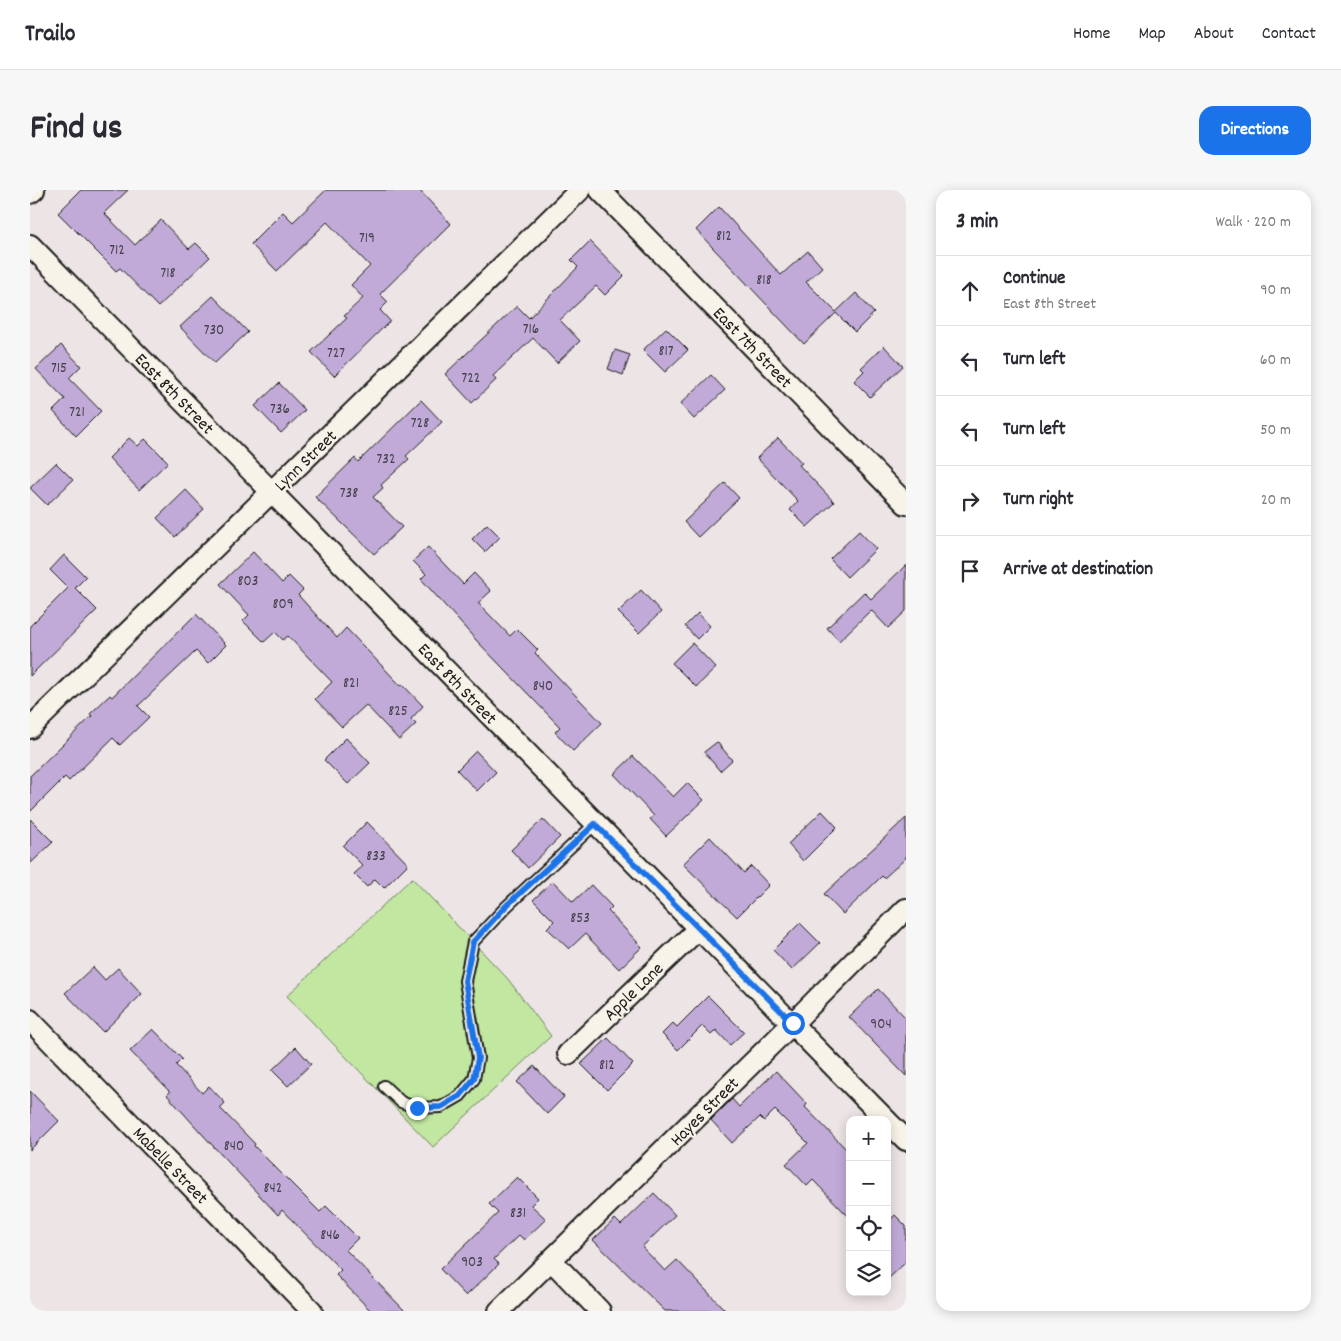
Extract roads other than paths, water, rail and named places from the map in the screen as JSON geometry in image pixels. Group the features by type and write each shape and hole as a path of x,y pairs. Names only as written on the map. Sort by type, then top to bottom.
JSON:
{"street":[{"path":"30,193 34,190"},
{"name":"Lynn Street","path":"30,728 580,190"},
{"name":"East 7th Street","path":"600,190 906,504"},
{"name":"East 8th Street","path":"30,245 595,824 883,1116"},
{"name":"Hayes Street","path":"499,1311 793,1023 906,909"},
{"name":"Apple Lane","path":"568,1054 698,929"},
{"name":"Mabelle Street","path":"30,1020 312,1311"},
{"name":"East 8th Street","path":"891,1124 906,1140"},
{"path":"552,1261 600,1311"}],"lane":[{"path":"384,1086 401,1102 417,1108 441,1107 460,1096 474,1079 478,1058 465,981 473,942 506,906 595,824"}]}
